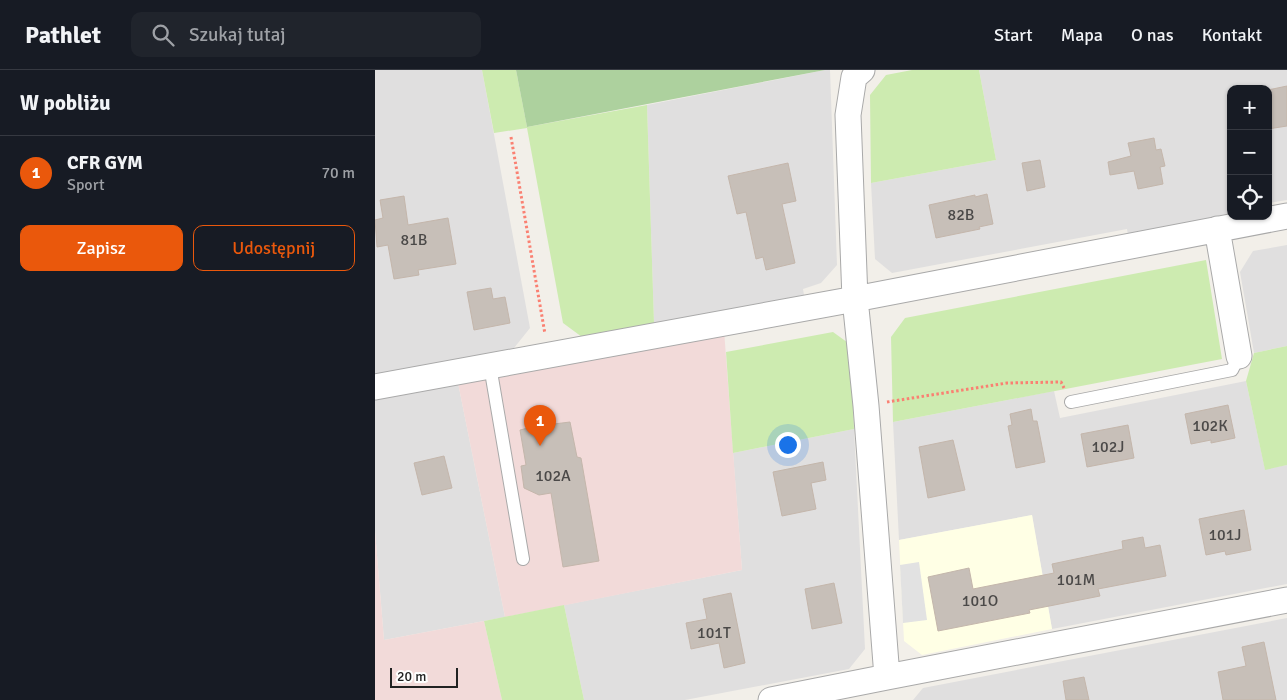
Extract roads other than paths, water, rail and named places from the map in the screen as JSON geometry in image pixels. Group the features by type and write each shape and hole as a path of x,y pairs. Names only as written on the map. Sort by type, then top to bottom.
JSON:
{"street":[{"path":"862,70 854,77 849,115 855,299 866,406 887,678"},
{"path":"375,388 1287,216"},
{"path":"1217,229 1239,356"},
{"path":"771,700 1287,600"}],"lane":[{"path":"1071,402 1232,370 1239,356"},
{"path":"490,366 523,558"}],"place":[{"name":"CFR GYM","path":"540,446"}]}
